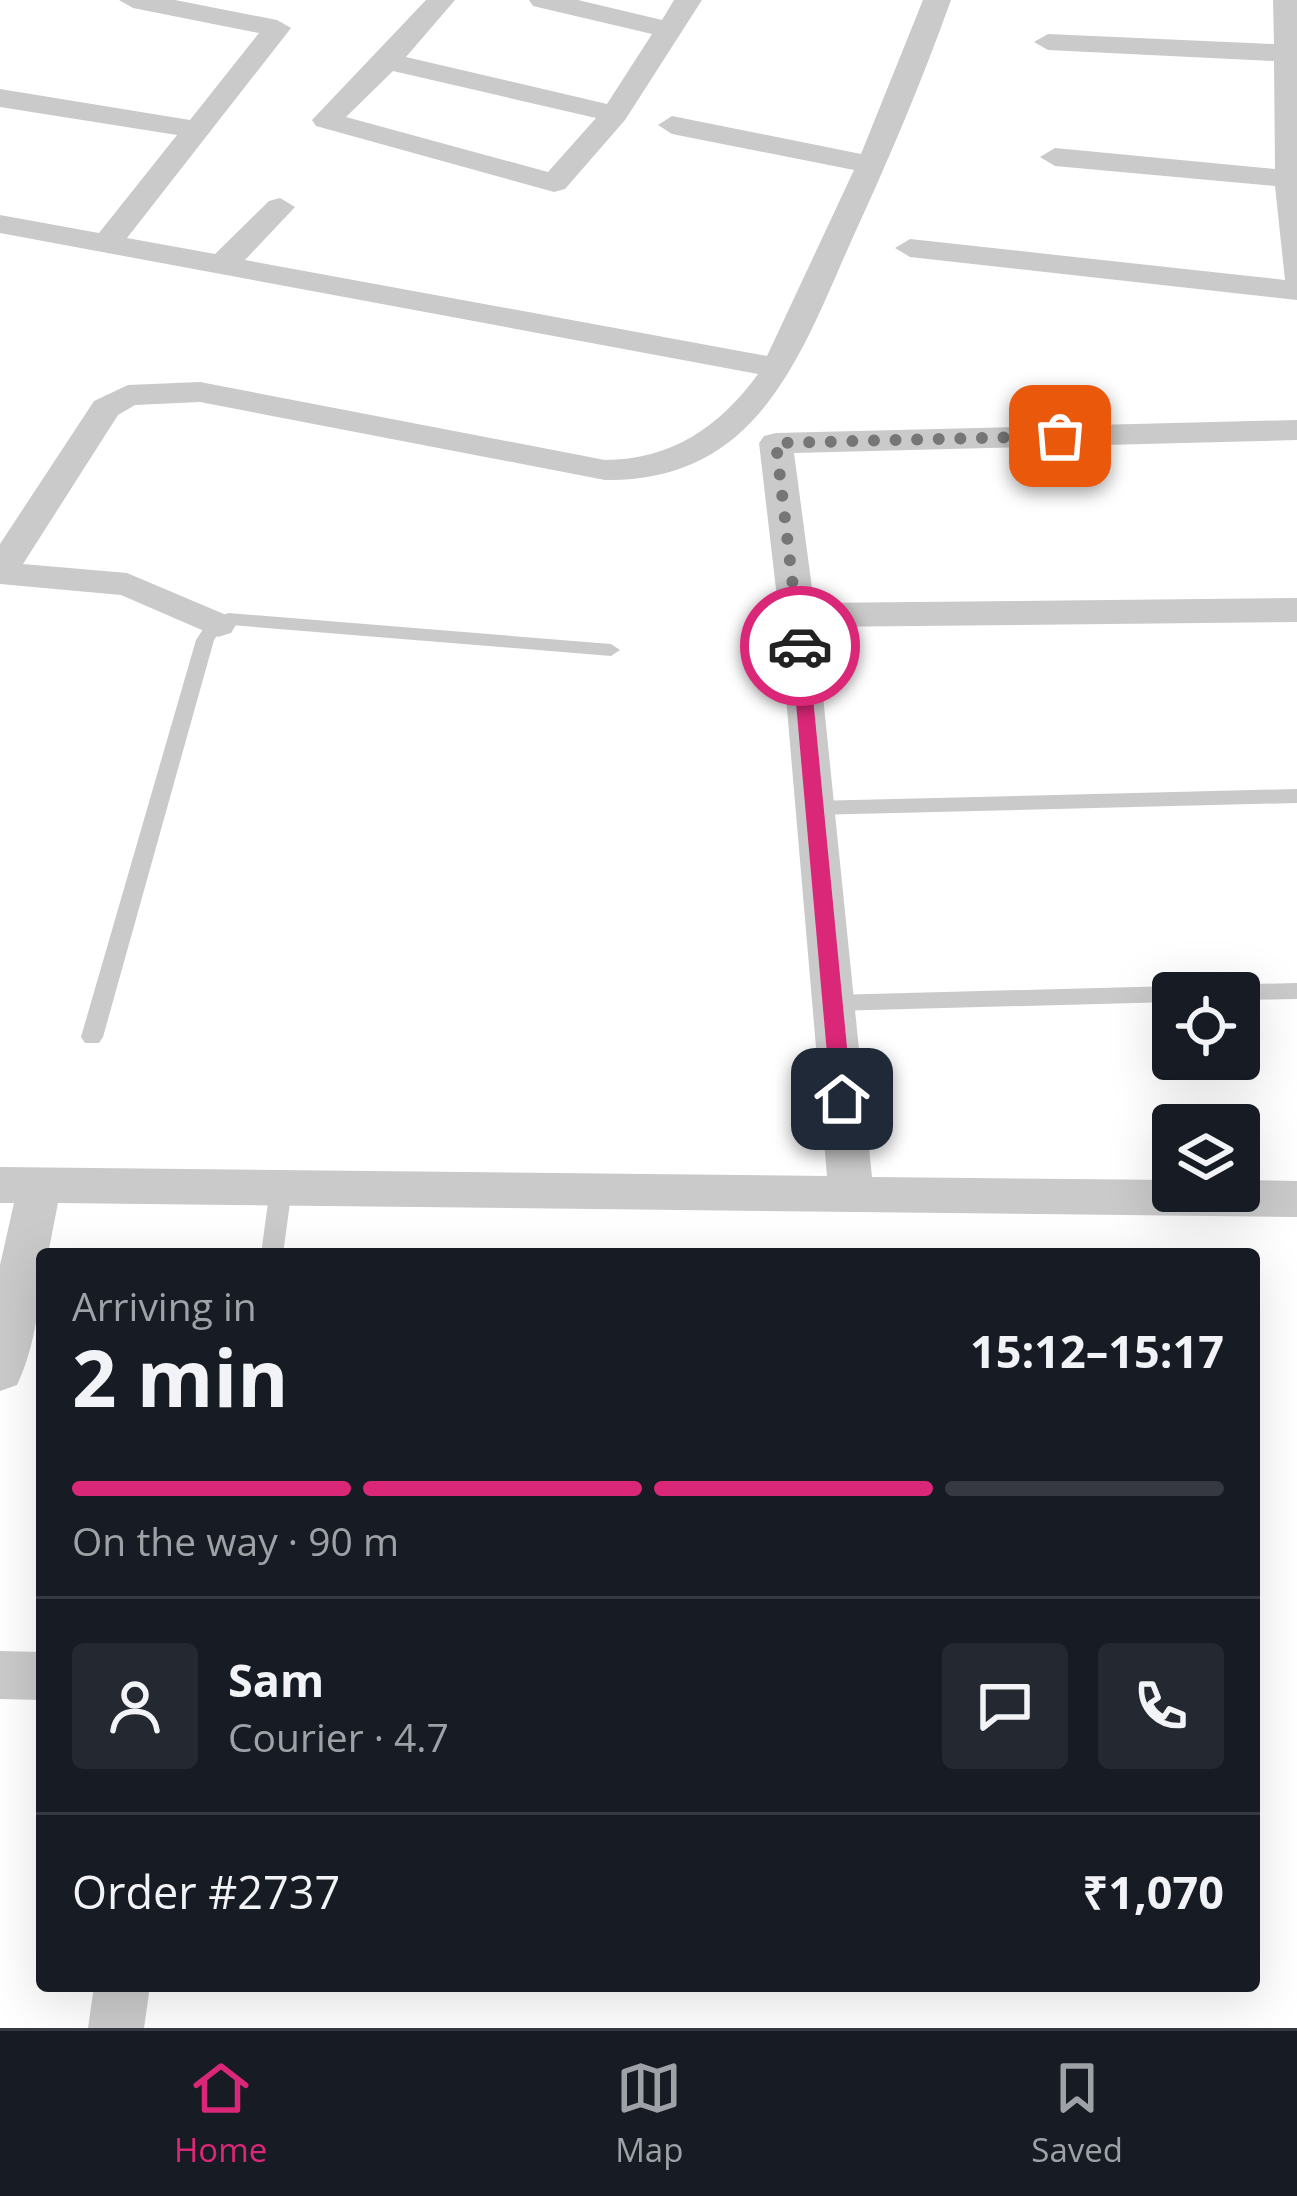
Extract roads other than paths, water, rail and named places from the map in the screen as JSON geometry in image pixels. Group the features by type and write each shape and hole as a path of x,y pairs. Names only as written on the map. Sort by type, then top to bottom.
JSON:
{"street":[{"path":"108,242 278,28 133,0"},
{"path":"441,0 326,120 554,183 615,114 665,28 688,0"},
{"path":"543,0 665,28"},
{"path":"218,625 127,584 0,572 106,408 128,395 200,392 604,470 651,468 688,456 764,392 778,368 900,102 937,0"},
{"path":"1287,0 1297,275"},
{"path":"1048,42 1291,52"},
{"path":"387,61 615,114"},
{"path":"0,98 200,130"},
{"path":"672,125 871,165"},
{"path":"1055,157 1291,179"},
{"path":"223,264 280,207"},
{"path":"0,224 778,368"},
{"path":"910,248 1297,291"},
{"path":"851,1194 797,616 776,443 1297,430"},
{"path":"797,616 1297,610"},
{"path":"0,1371 20,1185 1297,1199"},
{"path":"0,1675 36,1676"},
{"path":"116,2028 121,1992"}],"lane":[{"path":"92,1037 205,640 218,625 229,619 611,650"},
{"path":"812,808 1297,796"},
{"path":"1260,992 1297,991"},
{"path":"832,1003 1152,995"},
{"path":"273,1248 281,1188"}]}
